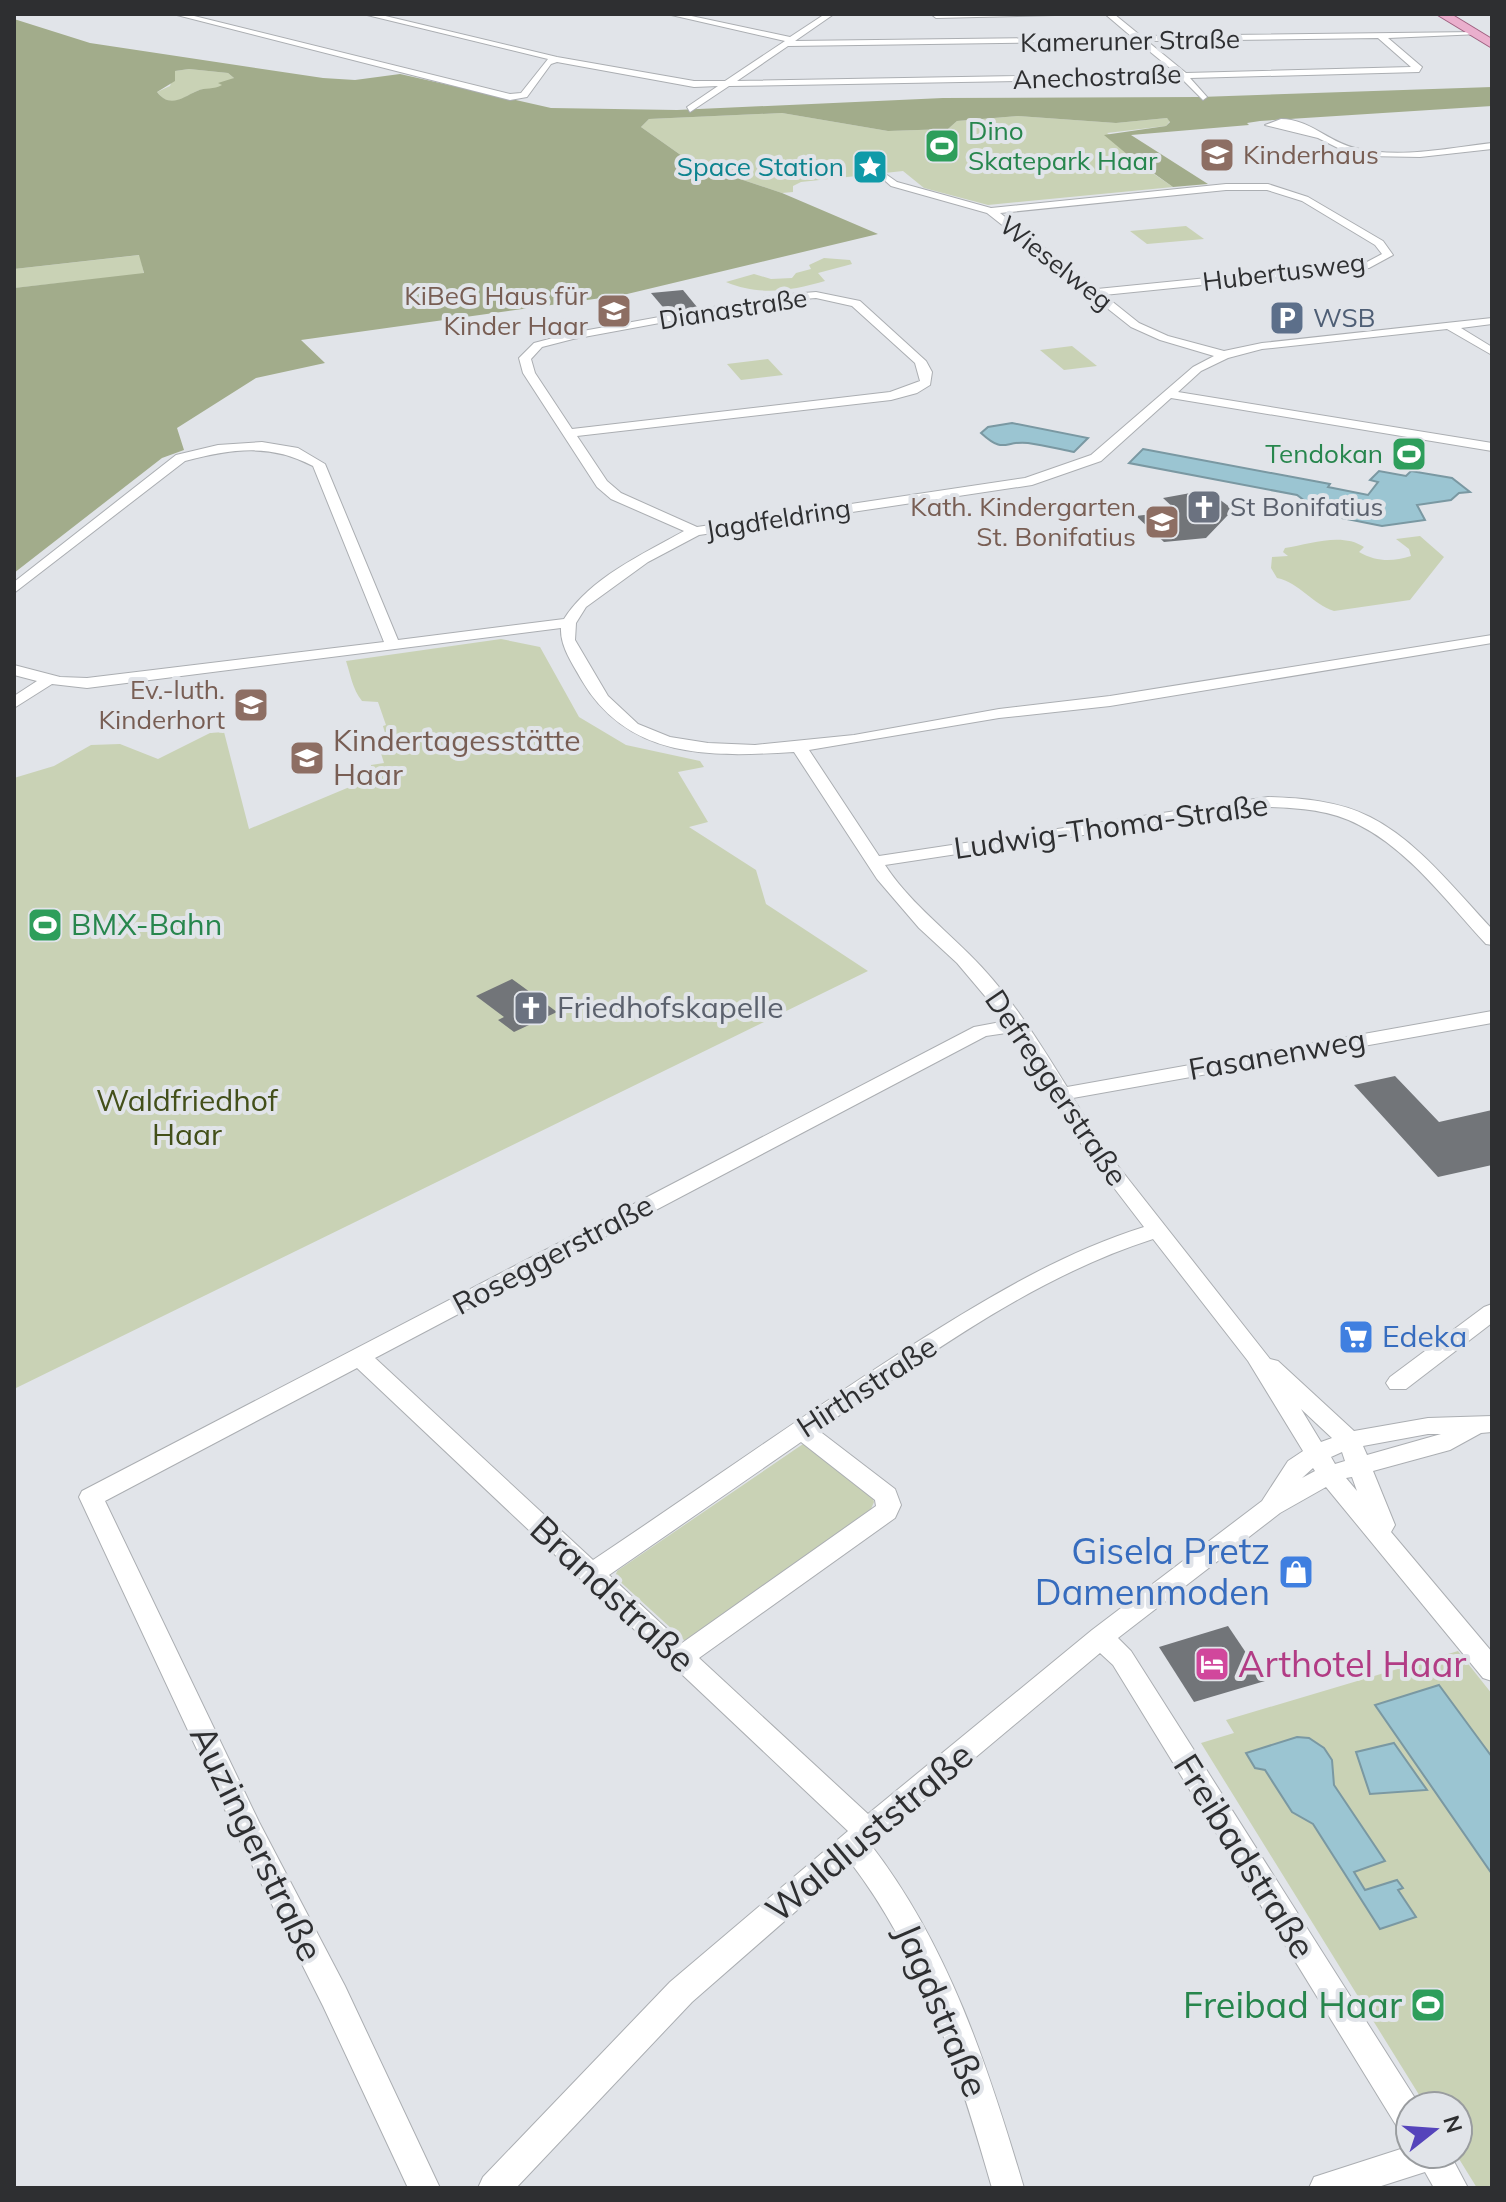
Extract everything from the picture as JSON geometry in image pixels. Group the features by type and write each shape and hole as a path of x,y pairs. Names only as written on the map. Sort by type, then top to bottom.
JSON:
{"main road":[{"path":"1442,14 1492,44"},
{"path":"1458,14 1492,34"}],"street":[{"path":"177,14 494,93 521,97 548,62 557,59"},
{"name":"Anechostraße","path":"371,14 557,59 682,83 726,84 943,83 1419,69 1381,36"},
{"name":"Kameruner Straße","path":"671,14 788,42 1140,41 1476,34"},
{"path":"690,109 830,14"},
{"path":"935,14 1089,14"},
{"path":"1109,14 1182,74 1203,97"},
{"path":"1322,136 1344,148 1369,153 1492,146"},
{"name":"Wieselweg","path":"887,178 894,184 991,211 1146,332 1224,355"},
{"name":"Hubertusweg","path":"991,211 1226,187 1268,187 1305,199 1379,243 1388,255 1369,265 1094,293"},
{"name":"Dianastraße","path":"570,433 869,400 913,390 926,382 926,372 920,361 856,303 831,296 779,298 538,345 525,358 525,365 602,484 616,496 695,531"},
{"name":"Jagdfeldring","path":"569,623 581,604 643,559 695,531 1046,477 1103,454 1197,369 1224,355 1262,346 1492,321"},
{"path":"1450,326 1492,352"},
{"path":"1170,394 1492,447"},
{"path":"14,589 181,458 240,446 282,448 312,458 319,464 392,643"},
{"path":"14,670 48,680 100,682 569,623 568,640 603,702 632,727 673,743 704,748 761,750 1249,680 1492,639"},
{"path":"14,703 48,680"},
{"name":"Defreggerstraße","path":"798,746 873,862 925,924 964,959 1019,1025 1095,1150 1339,1457"},
{"name":"Ludwig-Thoma-Straße","path":"873,862 1268,802 1316,805 1367,822 1388,836 1492,940"},
{"name":"Fasanenweg","path":"1063,1094 1492,1017"},
{"name":"Roseggerstraße","path":"91,1497 981,1031 1019,1025"},
{"name":"Hirthstraße","path":"592,1573 801,1430 1034,1279 1100,1249 1157,1230"},
{"path":"1398,1383 1492,1312"},
{"name":"Defreggerstraße","path":"1256,1355 1339,1457"},
{"name":"Brandstraße","path":"359,1357 592,1573 860,1837"},
{"name":"Waldluststraße","path":"494,2188 681,1992 860,1837 1101,1637 1339,1457 1442,1444 1483,1425"},
{"path":"680,1658 886,1512 889,1505 886,1495 801,1430"},
{"path":"1339,1457 1393,1547 1492,1671"},
{"name":"Auzingerstraße","path":"91,1497 248,1829 334,1996 424,2188"},
{"name":"Freibadstraße","path":"1101,1637 1122,1658 1394,2093"},
{"name":"Jagdstraße","path":"860,1837 934,1977 971,2064 1008,2188"},
{"path":"1325,2188 1394,2167"},
{"path":"1441,2170 1452,2188"}],"green space":[{"path":"14,19 90,43 323,78 355,80 400,74 551,108 677,110 943,98 1200,97 1492,87 1492,106 1260,121 1247,123 1249,125 1131,135 1208,184 1173,187 1135,160 1138,156 1128,155 1104,135 1166,126 1170,122 1167,118 1116,123 1018,116 957,121 948,129 888,131 782,113 649,119 641,127 692,163 782,193 878,234 623,295 301,340 325,363 256,378 177,428 184,450 162,458 14,573 14,288 144,273 139,255 14,269","holes":["189,69 228,73 234,78 177,100 167,100 157,92 175,81 175,71"]},
{"path":"189,69 228,73 234,78 219,87 199,90 172,101 157,92 170,86 175,71"},
{"path":"782,113 888,131 948,129 957,121 1018,116 1116,123 1167,118 1170,121 1166,126 1107,133 1138,155 1135,161 1173,187 988,205 924,188 903,171 801,182 793,186 793,192 782,193 692,163 641,127 649,119"},
{"path":"1186,226 1204,239 1147,244 1130,231"},
{"path":"140,255 144,274 14,288 14,269"},
{"path":"824,258 850,260 852,264 818,273 825,281 787,289 751,289 726,282 754,274 771,279 792,278 796,273 811,269 809,265"},
{"path":"1072,346 1097,366 1064,370 1040,350"},
{"path":"768,359 783,375 741,380 727,364"},
{"path":"1420,536 1444,557 1410,600 1334,611 1319,604 1293,584 1277,578 1271,568 1272,557 1288,556 1283,552 1285,548 1326,540 1355,543 1364,547 1359,552 1378,559 1404,558 1411,556 1409,549 1396,539"},
{"name":"Waldfriedhof Haar","path":"501,639 540,647 579,717 626,745 700,761 704,767 678,772 708,822 689,827 756,870 766,904 868,971 14,1389 14,778 54,766 91,745 120,744 158,759 210,733 224,732 249,829 371,778 371,765 384,763 379,747 400,744 395,732 385,733 383,726 386,725 378,702 362,701 346,661"},
{"path":"803,1444 872,1496 874,1502 871,1509 685,1641 615,1577 617,1571"},
{"name":"Freibad Haar","path":"1458,1651 1492,1694 1492,2188 1477,2188 1466,2170 1474,2170 1474,2090 1416,2090 1201,1743 1234,1733 1226,1720"}],"water":[{"path":"1012,423 1088,438 1074,452 1028,443 1000,445 981,433 988,427"},
{"path":"1143,449 1330,484 1328,487 1368,495 1378,482 1370,480 1379,471 1406,476 1411,471 1452,478 1470,492 1459,493 1451,500 1417,505 1425,520 1382,526 1322,514 1297,495 1129,463"},
{"path":"1439,1685 1492,1757 1492,1874 1375,1705"},
{"path":"1297,1737 1309,1738 1324,1748 1332,1760 1334,1785 1385,1861 1354,1872 1365,1890 1397,1880 1403,1888 1398,1890 1416,1917 1380,1929 1313,1824 1292,1812 1265,1770 1255,1768 1246,1753"},
{"path":"1394,1743 1427,1790 1370,1794 1356,1752"}],"building":[{"path":"683,290 697,307 667,312 651,293"},
{"path":"1207,490 1239,514 1227,516 1206,538 1164,542 1136,516 1177,511 1163,498"},
{"name":"Friedhofskapelle","path":"512,979 557,1012 514,1032 498,1020 504,1017 476,996"},
{"path":"1395,1076 1439,1122 1492,1110 1492,1165 1438,1177 1354,1085"},
{"name":"Arthotel Haar","path":"1228,1626 1265,1681 1194,1702 1159,1647"}],"place":[{"name":"Dino Skatepark Haar","path":"942,146"},
{"name":"Kinderhaus","path":"1217,155"},
{"name":"Space Station","path":"870,167"},
{"name":"KiBeG Haus für Kinder Haar","path":"614,311"},
{"name":"WSB","path":"1287,318"},
{"name":"Tendokan","path":"1409,454"},
{"name":"St Bonifatius","path":"1204,507"},
{"name":"Kath. Kindergarten St. Bonifatius","path":"1162,522"},
{"name":"Ev.-luth. Kinderhort","path":"251,705"},
{"name":"Kindertagesstätte Haar","path":"307,758"},
{"name":"BMX-Bahn","path":"45,925"},
{"name":"Friedhofskapelle","path":"531,1008"},
{"name":"Edeka","path":"1356,1337"},
{"name":"Gisela Pretz Damenmoden","path":"1296,1572"},
{"name":"Arthotel Haar","path":"1212,1664"},
{"name":"Freibad Haar","path":"1428,2005"}]}
